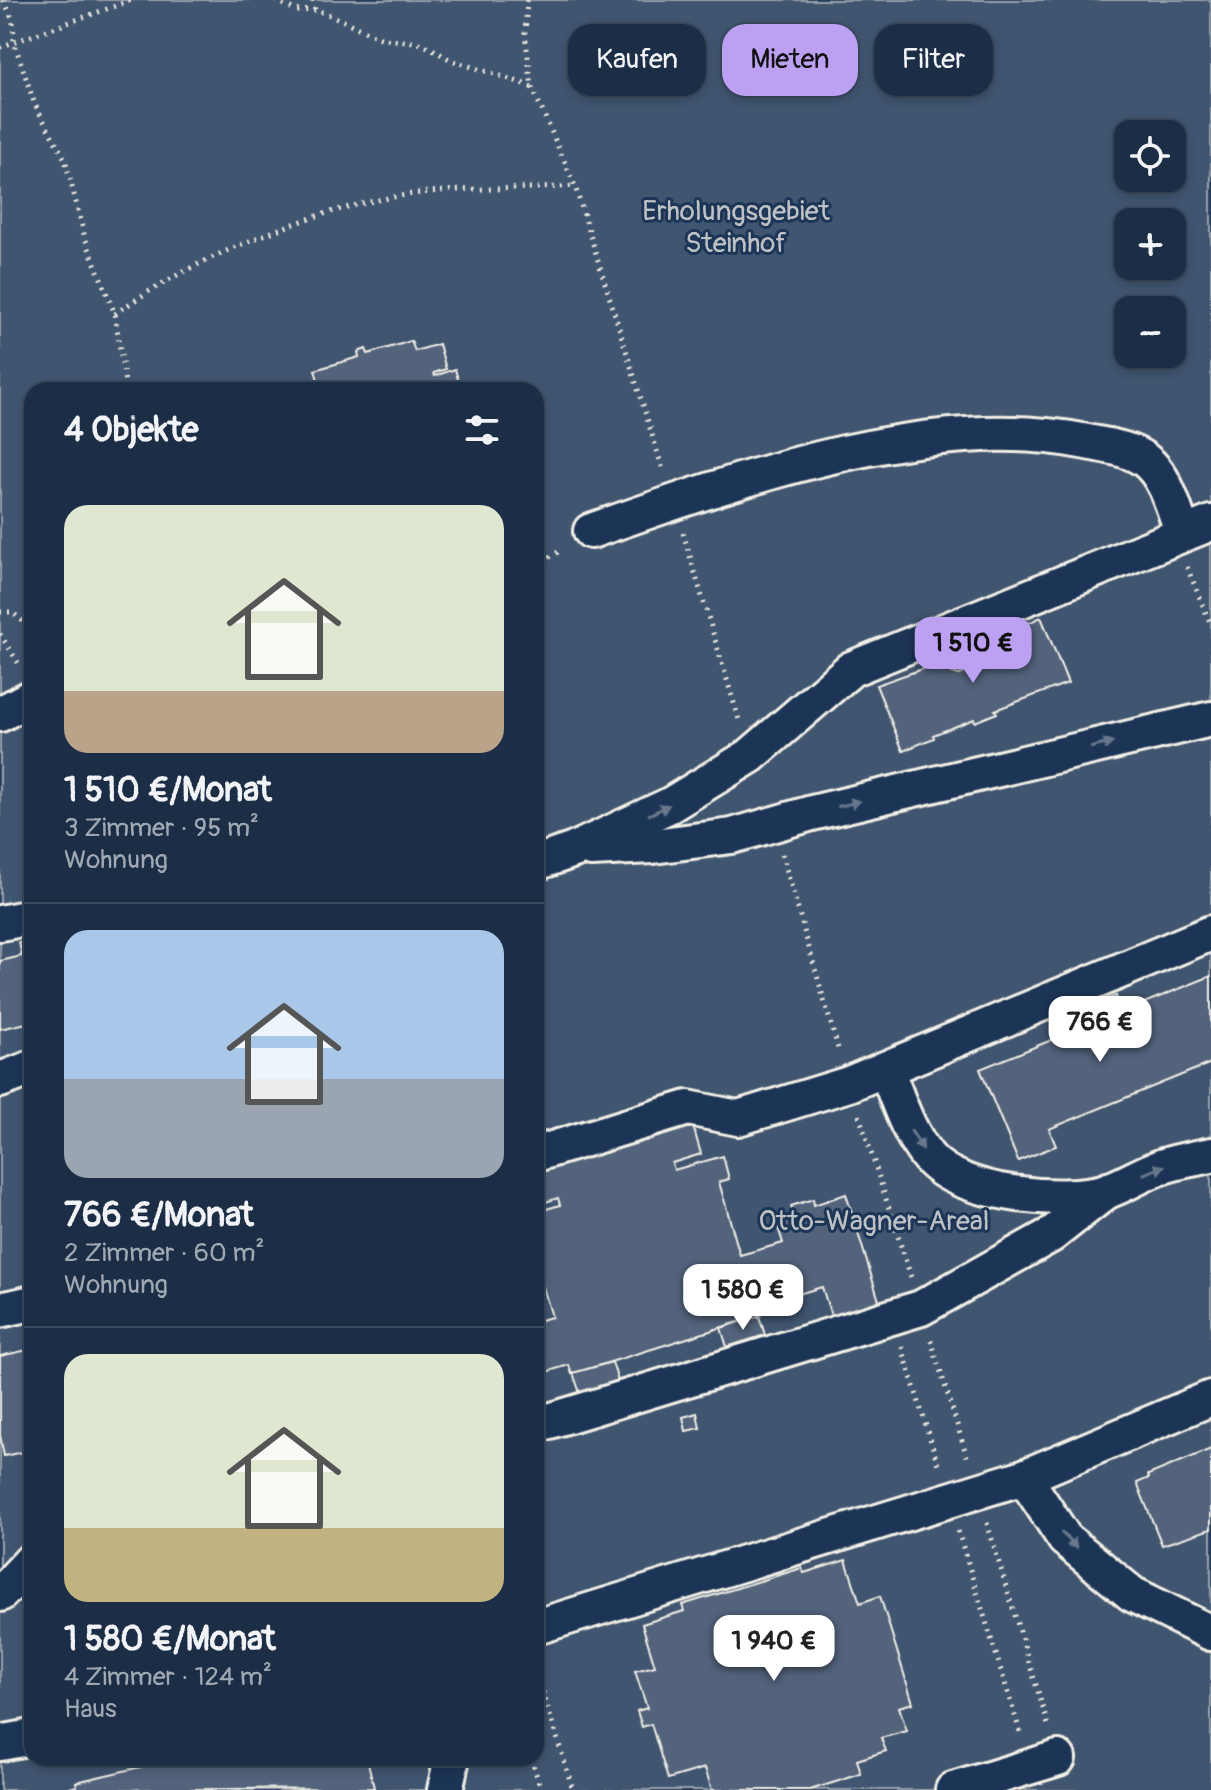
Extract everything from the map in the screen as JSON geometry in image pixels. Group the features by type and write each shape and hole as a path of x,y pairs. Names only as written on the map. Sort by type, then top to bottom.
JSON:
{"lane":[{"path":"544,860 574,850 670,805 750,756 851,669 1190,532 1160,475 1144,460 1125,450 1053,435 968,434 846,453 669,487 591,531"},
{"path":"0,714 24,701"},
{"path":"574,850 653,846 732,836 812,813 1211,719"},
{"path":"0,923 24,918"},
{"path":"544,1152 688,1108 738,1118 886,1069 1211,933"},
{"path":"886,1069 910,1131 929,1159 947,1172 1024,1195 1068,1197 1108,1190"},
{"path":"0,1080 24,1071"},
{"path":"544,1423 921,1308 1051,1235 1108,1190 1161,1166 1211,1155"},
{"path":"0,1310 24,1305"},
{"path":"544,1625 1024,1477 1211,1398"},
{"path":"1024,1477 1065,1539 1132,1594 1211,1633"},
{"path":"0,1594 24,1568"},
{"path":"0,1743 24,1738"},
{"path":"953,1790 1044,1762"},
{"path":"445,1790 450,1766"}],"path":[{"path":"4,0 13,21 14,42 35,105 65,159 85,238 115,314 125,382"},
{"path":"0,47 132,0"},
{"path":"276,0 296,11 315,10 344,18 394,42 417,42 438,50 452,60 478,66 532,87"},
{"path":"312,0 315,10"},
{"path":"527,0 525,34 532,87 575,186 750,756"},
{"path":"115,314 150,288 202,262 283,229 358,206 418,193 575,186"},
{"path":"1190,532 1211,625"},
{"path":"0,612 12,612 24,622"},
{"path":"893,1317 948,1499 1044,1762"},
{"path":"544,1695 573,1790"},
{"path":"534,1766 541,1790"}],"green space":[{"name":"Otto-Wagner-Areal","path":"0,0 1211,0 1211,1790 0,1790"}],"building":[{"path":"411,341 415,351 439,344 446,369 434,373 435,376 455,369 459,382 313,382 318,380 315,370 359,357 358,352 366,349 368,354"},
{"path":"1041,617 1068,683 995,710 997,713 975,722 974,719 933,735 934,738 903,751 876,685 945,661 950,672 959,675 975,668 980,660 975,648"},
{"path":"24,942 24,1024 0,1029 0,961 22,956 19,943"},
{"path":"1211,976 1211,1063 1049,1129 1056,1146 1018,1161 980,1069 1096,1022 1090,1006 1116,996 1122,1012"},
{"path":"693,1126 701,1154 672,1163 674,1170 723,1156 729,1179 719,1182 740,1255 783,1243 777,1224 794,1218 791,1206 813,1199 814,1205 846,1194 880,1304 832,1319 822,1287 758,1306 761,1315 572,1374 569,1365 544,1373 544,1319 552,1317 544,1290 544,1210 560,1205 558,1198 544,1202 544,1171"},
{"path":"759,1316 765,1335 727,1347 721,1328"},
{"path":"24,1351 24,1452 4,1456 0,1435 0,1356"},
{"path":"612,1362 618,1381 580,1393 573,1373"},
{"path":"697,1413 700,1428 686,1431 683,1417"},
{"path":"1211,1449 1211,1529 1162,1545 1137,1483 1149,1478 1148,1475"},
{"path":"846,1560 860,1603 880,1596 913,1703 899,1707 907,1731 881,1738 886,1751 857,1760 861,1774 810,1790 712,1790 705,1768 668,1779 651,1724 642,1727 637,1711 647,1708 635,1671 655,1666 642,1624 684,1611 682,1605 802,1568 804,1573"},
{"path":"145,1766 369,1766 374,1788 62,1790 77,1786 76,1782"}],"park label":[{"name":"Erholungsgebiet Steinhof","path":"736,227"}]}
